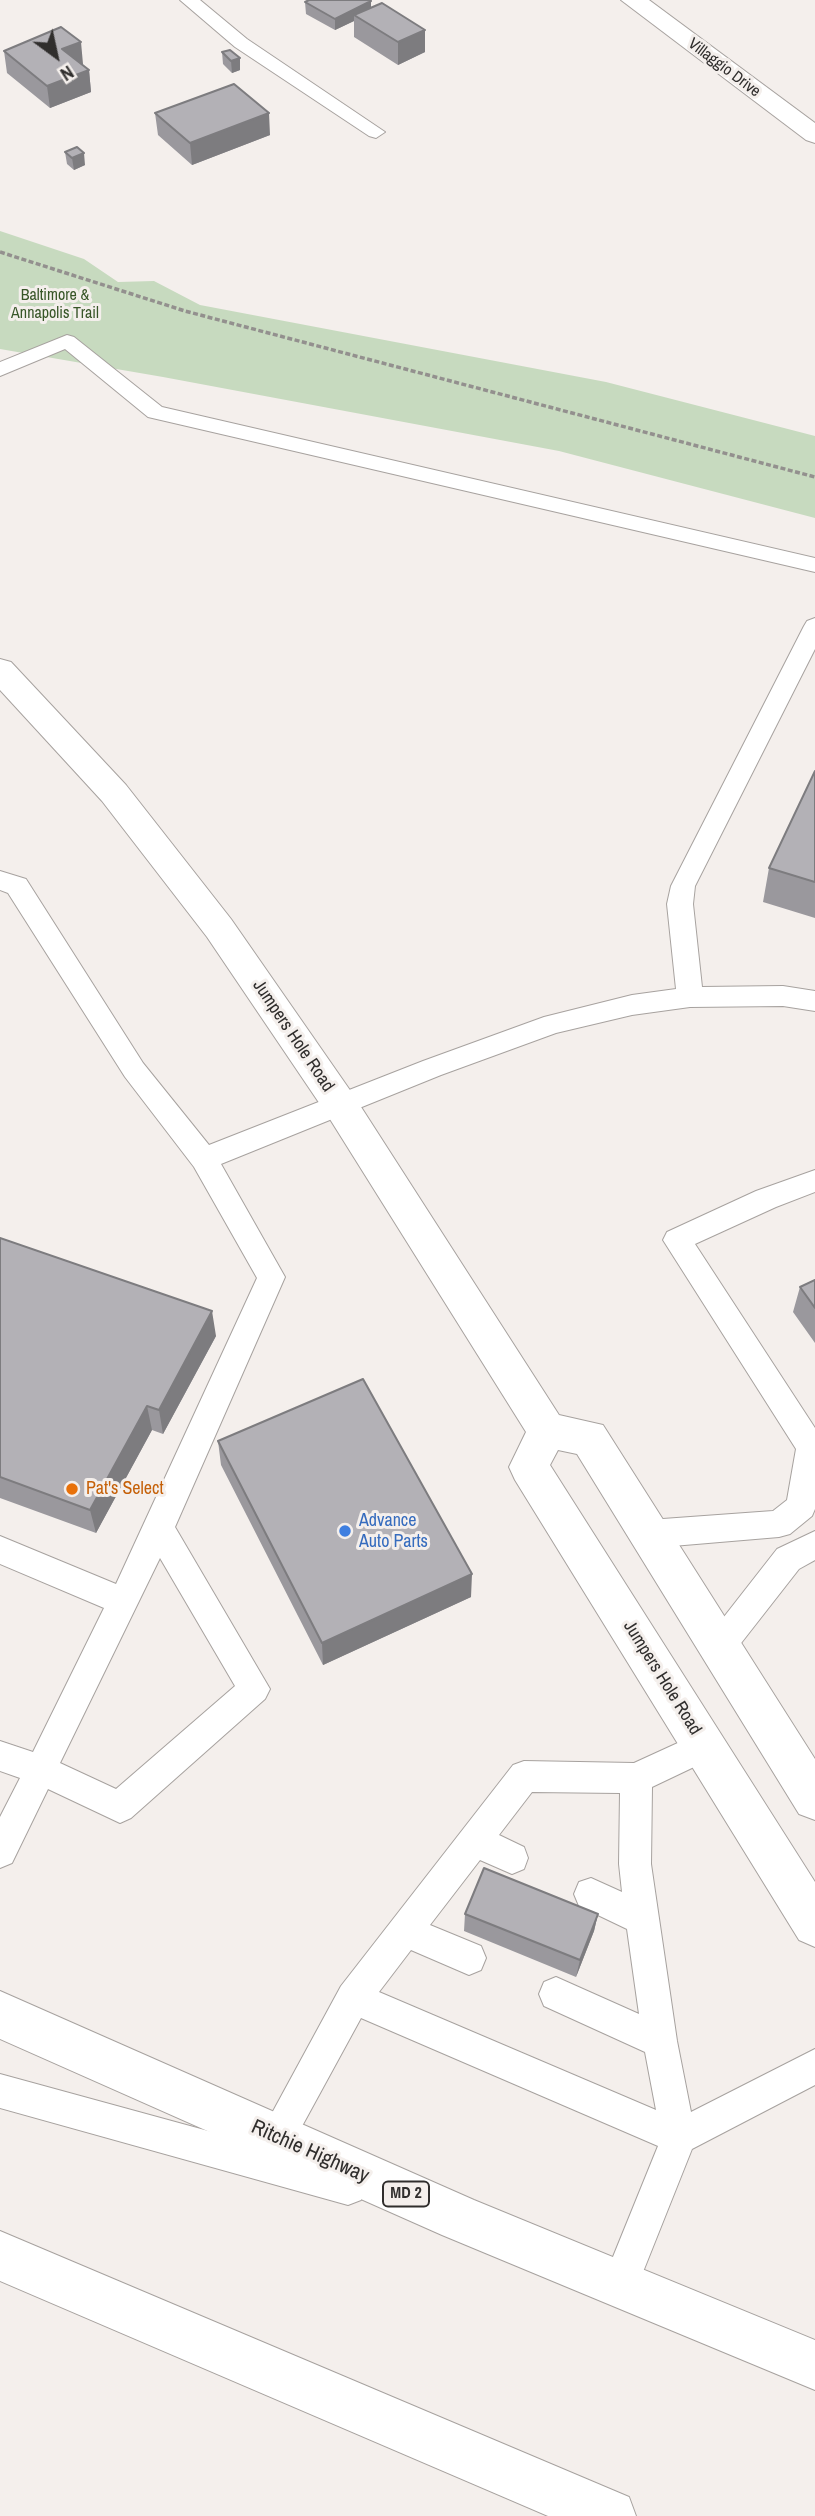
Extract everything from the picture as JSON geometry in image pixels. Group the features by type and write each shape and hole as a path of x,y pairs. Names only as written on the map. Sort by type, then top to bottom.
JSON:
{"main road":[{"name":"Villaggio Drive","path":"633,0 815,135"},
{"name":"Jumpers Hole Road","path":"0,670 114,793 219,928 341,1106 547,1431 529,1467 815,1924"},
{"path":"547,1431 589,1438 815,1798"},
{"name":"Ritchie Highway","path":"0,2015 459,2218 813,2361"},
{"path":"0,2256 610,2516"}],"lane":[{"path":"189,0 241,43 376,132"},
{"path":"0,370 67,341 155,412 815,565"},
{"path":"690,997 680,904 683,886 815,626"},
{"path":"0,880 17,886 134,1070 204,1159 271,1277 159,1528 0,1852"},
{"path":"204,1159 432,1068 553,1024 632,1005 690,997 783,996 815,1001"},
{"path":"649,1534 779,1524 801,1507 813,1448 677,1240 766,1199 815,1181"},
{"path":"0,1756 41,1770 120,1807 254,1689 159,1528"},
{"path":"720,1646 788,1559 815,1545"},
{"path":"0,1550 123,1602"},
{"path":"277,2138 353,1998 524,1776 636,1778 704,1746"},
{"path":"620,2284 679,2137 660,2041 635,1864 636,1778"},
{"path":"475,1841 512,1858"},
{"path":"591,1894 642,1919"},
{"path":"405,1931 469,1958"},
{"path":"556,1994 660,2041"},
{"path":"353,1998 679,2137"},
{"path":"679,2137 815,2066"},
{"path":"0,2091 459,2218"}],"path":[{"path":"0,252 186,312 815,477"}],"green space":[{"name":"Baltimore & Annapolis Trail","path":"0,231 84,259 118,282 154,281 200,305 606,382 815,436 815,518 559,451 0,349"}],"building":[{"path":"371,1 335,19 305,2"},
{"path":"382,3 425,30 398,42 354,15"},
{"path":"61,27 81,42 62,49 89,70 47,86 4,51"},
{"path":"230,50 240,58 231,61 222,52"},
{"path":"234,84 269,113 190,143 155,113"},
{"path":"77,147 84,153 72,158 65,152"},
{"path":"815,771 815,882 769,868"},
{"path":"0,1238 212,1311 159,1410 147,1406 90,1510 0,1477"},
{"path":"815,1280 815,1308 800,1287"},
{"name":"Advance Auto Parts","path":"363,1379 472,1574 322,1643 218,1441"},
{"path":"484,1868 598,1914 580,1960 465,1914"}],"place":[{"name":"Pat's Select","path":"72,1489"},
{"name":"Advance Auto Parts","path":"345,1531"}]}
